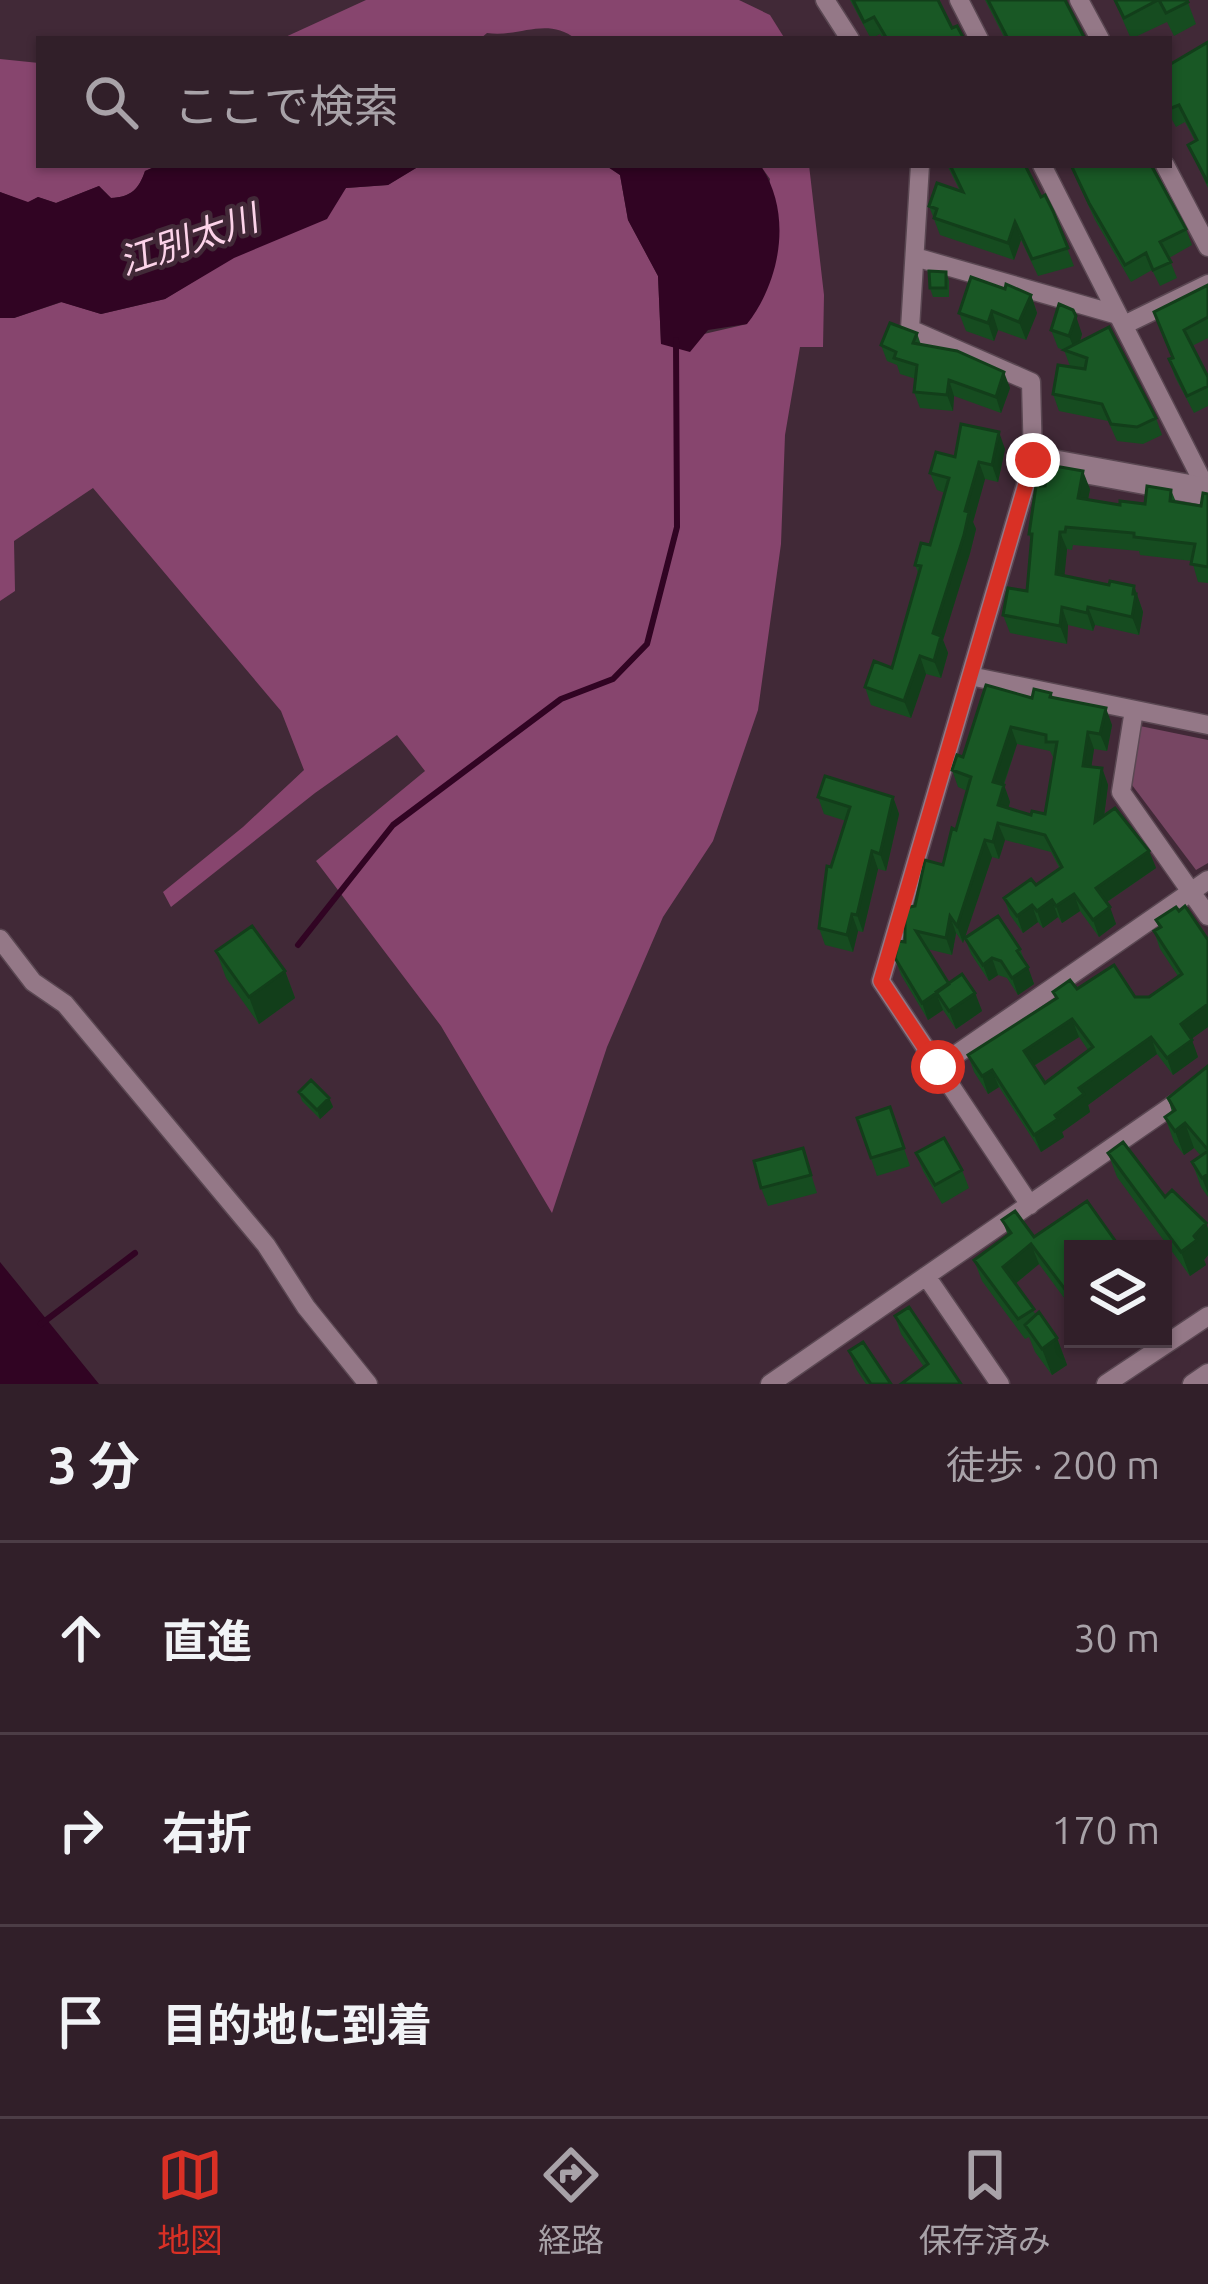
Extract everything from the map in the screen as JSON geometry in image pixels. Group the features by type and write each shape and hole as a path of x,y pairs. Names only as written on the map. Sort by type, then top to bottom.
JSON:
{"street":[{"path":"825,0 848,36"},
{"path":"959,0 977,36"},
{"path":"1079,0 1098,36"},
{"path":"920,168 910,329 1031,382 1033,460 881,981 1030,1205"},
{"path":"1044,168 1208,492"},
{"path":"1167,168 1208,247"},
{"path":"914,257 1121,320 1208,284"},
{"path":"1033,460 1208,492"},
{"path":"970,676 1208,725"},
{"path":"1134,710 1121,792 1200,886 1208,916"},
{"path":"938,1067 1200,886"},
{"path":"0,939 33,982 65,1004 266,1245 306,1307 368,1384"},
{"path":"770,1384 1208,1081"},
{"path":"926,1276 1000,1384"},
{"path":"1106,1384 1208,1316"},
{"path":"1192,1384 1208,1373"}],"shaded area":[{"path":"366,0 739,0 770,15 783,36 571,36 543,28 484,36 288,36"},
{"path":"0,59 36,63 36,168 152,168 133,191 118,197 111,198 99,186 56,203 38,197 28,203 0,192"},
{"path":"416,168 610,168 620,175 628,220 658,276 661,344 747,324 770,179 762,168 809,168 824,295 823,347 800,347 785,435 781,544 758,710 713,841 663,917 607,1047 552,1213 441,1026 316,861 425,771 397,735 171,907 163,892 304,770 281,711 93,488 14,541 15,591 0,601 0,318 62,302 101,314 165,299 346,188 388,185"},
{"path":"1140,726 1208,740 1208,863 1196,870 1129,781"}],"water":[{"name":"江別太川","path":"416,168 388,185 346,188 327,219 234,258 165,299 101,314 61,302 0,318 0,192 28,202 38,197 56,203 99,186 111,198 118,197 133,191 145,171"},
{"path":"610,168 762,168 777,204 779,246 768,288 747,324 708,330 690,352 661,344 658,276 628,220 620,175"},
{"path":"0,1262 99,1384 0,1384"}],"building":[{"path":"853,0 938,0 952,28 957,26 962,36 885,36 874,17 864,22"},
{"path":"988,0 1065,0 1083,36 1006,36"},
{"path":"1115,0 1158,0 1124,18"},
{"path":"1159,0 1187,0 1188,2 1166,13"},
{"path":"1208,42 1208,183 1188,145 1197,140 1179,105 1172,108 1172,63"},
{"path":"951,168 1026,168 1041,197 1045,195 1068,248 1032,259 1015,222 1008,243 934,218 937,209 929,206 937,183 963,192"},
{"path":"1072,168 1153,168 1186,229 1160,242 1171,262 1153,270 1146,253 1125,265"},
{"path":"929,271 946,272 946,288 930,288"},
{"path":"971,277 1031,295 1019,322 992,311 988,323 959,313"},
{"path":"1208,285 1208,317 1184,330 1208,386 1187,396 1154,312"},
{"path":"1059,304 1076,316 1069,336 1051,330"},
{"path":"890,323 917,333 913,343 957,351 1004,372 996,397 949,380 947,395 914,392 917,365 894,358 896,352 881,345"},
{"path":"1109,327 1156,418 1137,427 1111,424 1102,404 1053,394 1058,365 1085,369 1087,358 1064,350"},
{"path":"961,424 999,432 992,465 979,462 965,511 969,512 964,535 933,633 941,636 934,661 920,656 904,701 865,687 874,661 892,668 921,566 915,565 921,543 930,545 949,478 930,473 936,452 955,457"},
{"path":"1049,465 1083,471 1078,498 1145,504 1147,486 1171,490 1170,501 1201,506 1203,493 1208,494 1208,567 1191,564 1195,544 1066,527 1060,532 1056,574 1134,586 1132,617 1088,607 1087,613 1062,607 1060,626 1003,615 1008,588 1027,591 1036,486 1045,486"},
{"path":"986,685 1032,698 1034,689 1051,693 1050,697 1106,708 1100,734 1088,732 1083,766 1102,768 1095,822 1115,808 1149,851 1096,888 1110,907 1093,920 1074,894 1056,906 1052,900 1037,911 1032,905 1017,916 1004,898 1031,879 1036,885 1062,867 1045,835 998,823 993,842 985,840 957,926 950,916 946,938 916,931 949,984 922,1003 895,958 898,941 905,942 905,908 915,906 925,860 943,865 952,828 956,830 971,777 952,770 957,755 963,757","holes":["1011,727 1046,735 1046,742 1057,742 1045,814 1032,811 1031,815 998,805 1004,785 993,782"]},
{"path":"825,776 893,797 880,854 872,851 857,915 852,914 847,935 819,928 827,866 831,867 850,807 818,797"},
{"path":"1185,906 1208,940 1208,1004 1181,1024 1192,1040 1167,1058 1151,1037 1079,1088 1084,1094 1034,1135 992,1070 982,1076 968,1055 1057,998 1053,992 1070,980 1077,989 1114,965 1135,997 1149,997 1182,974 1154,931 1161,927 1156,920 1176,907 1179,911","holes":["1072,1019 1093,1047 1045,1083 1024,1051"]},
{"path":"998,916 1028,967 1012,978 1001,961 992,958 983,965 965,938"},
{"path":"252,926 285,971 249,997 216,951"},
{"path":"962,974 975,993 949,1011 936,992"},
{"path":"1208,1066 1208,1150 1185,1123 1175,1131 1165,1117 1175,1110 1168,1098"},
{"path":"311,1080 329,1098 317,1110 299,1092"},
{"path":"890,1107 904,1148 871,1158 857,1118"},
{"path":"944,1138 962,1170 935,1185 916,1153"},
{"path":"1123,1142 1165,1197 1172,1190 1206,1223 1194,1236 1197,1240 1181,1252 1108,1153"},
{"path":"803,1148 811,1175 761,1188 754,1161"},
{"path":"1208,1151 1208,1174 1202,1178 1192,1162"},
{"path":"1087,1201 1115,1240 1064,1240 1064,1288 1031,1244 1003,1267 1034,1309 1018,1319 974,1260 1011,1233 1002,1220 1015,1211 1034,1237"},
{"path":"909,1307 961,1384 901,1384 928,1364 895,1316"},
{"path":"1039,1312 1057,1338 1042,1349 1025,1325"},
{"path":"863,1342 891,1384 871,1384 849,1351"}],"waterway":[{"path":"298,945 393,825 561,699 613,679 647,644 677,527 676,340"},
{"path":"41,1324 135,1253"}],"route":[{"path":"938,1067 881,981 1033,460"}]}
